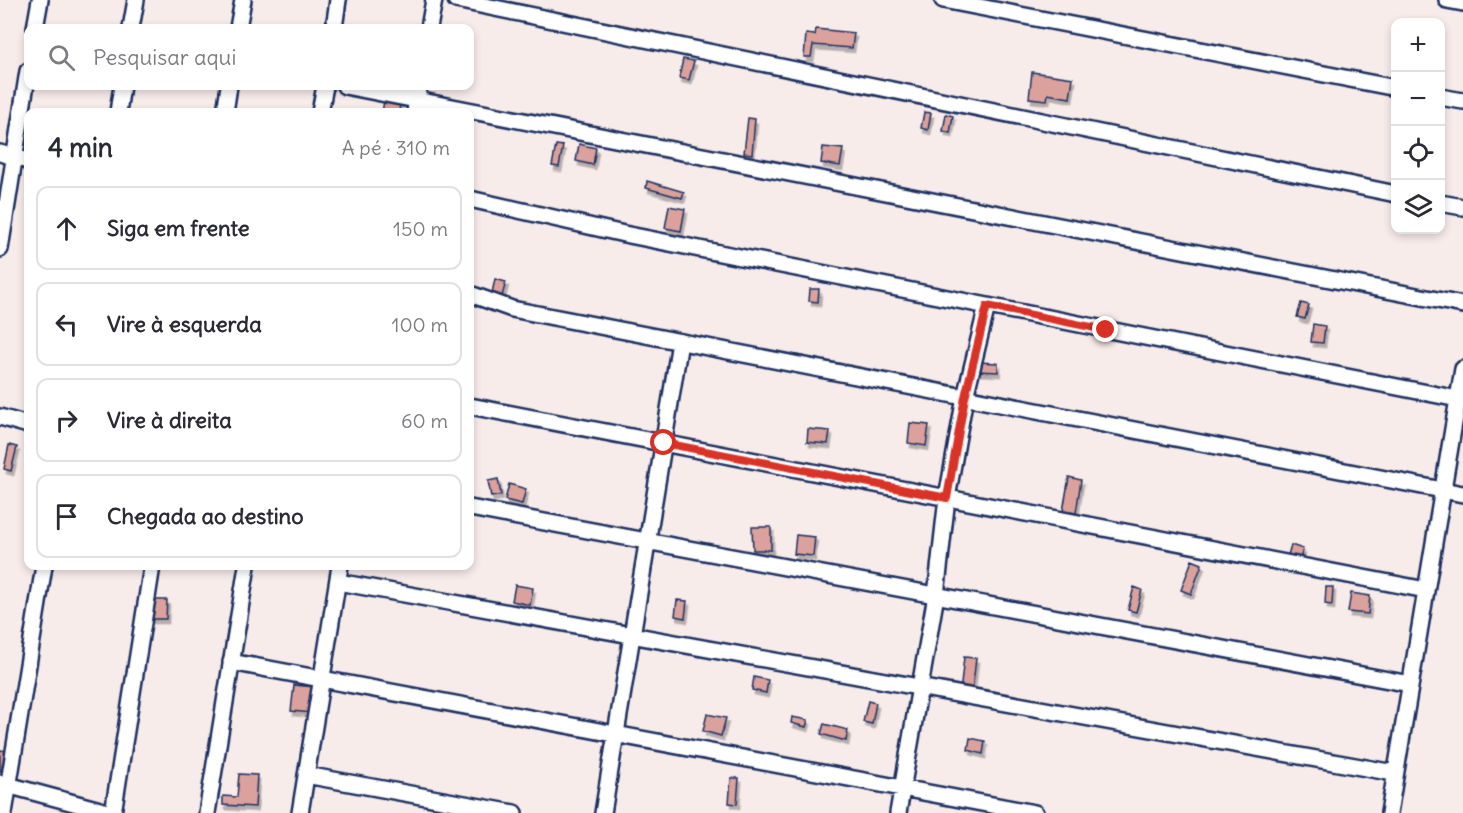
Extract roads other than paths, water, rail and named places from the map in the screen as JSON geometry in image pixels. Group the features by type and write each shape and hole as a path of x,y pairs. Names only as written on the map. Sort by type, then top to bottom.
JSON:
{"street":[{"path":"36,24 40,0"},
{"path":"132,24 136,0"},
{"path":"239,24 243,0"},
{"path":"335,24 338,0"},
{"path":"430,24 434,0"},
{"path":"456,0 1391,193"},
{"path":"943,0 1391,87"},
{"path":"1447,0 1463,3"},
{"path":"0,249 25,90"},
{"path":"119,108 121,90"},
{"path":"226,108 228,90"},
{"path":"321,108 323,90"},
{"path":"367,90 463,108"},
{"path":"1445,98 1463,101"},
{"path":"474,110 1463,305"},
{"path":"474,200 624,234 1460,400"},
{"path":"1445,204 1463,207"},
{"path":"474,295 512,309 1463,494"},
{"path":"898,813 936,595 947,498 965,397 987,306"},
{"path":"603,813 630,635 649,542 680,342"},
{"path":"1389,813 1442,490 1460,400 1463,369"},
{"path":"474,407 1426,590"},
{"path":"0,417 24,424"},
{"path":"474,509 1410,684"},
{"path":"4,813 4,784 43,570"},
{"path":"4,784 112,813 151,570"},
{"path":"207,813 246,570"},
{"path":"300,813 340,570"},
{"path":"338,582 1394,773"},
{"path":"231,662 1035,813"},
{"path":"306,775 514,813"}]}
